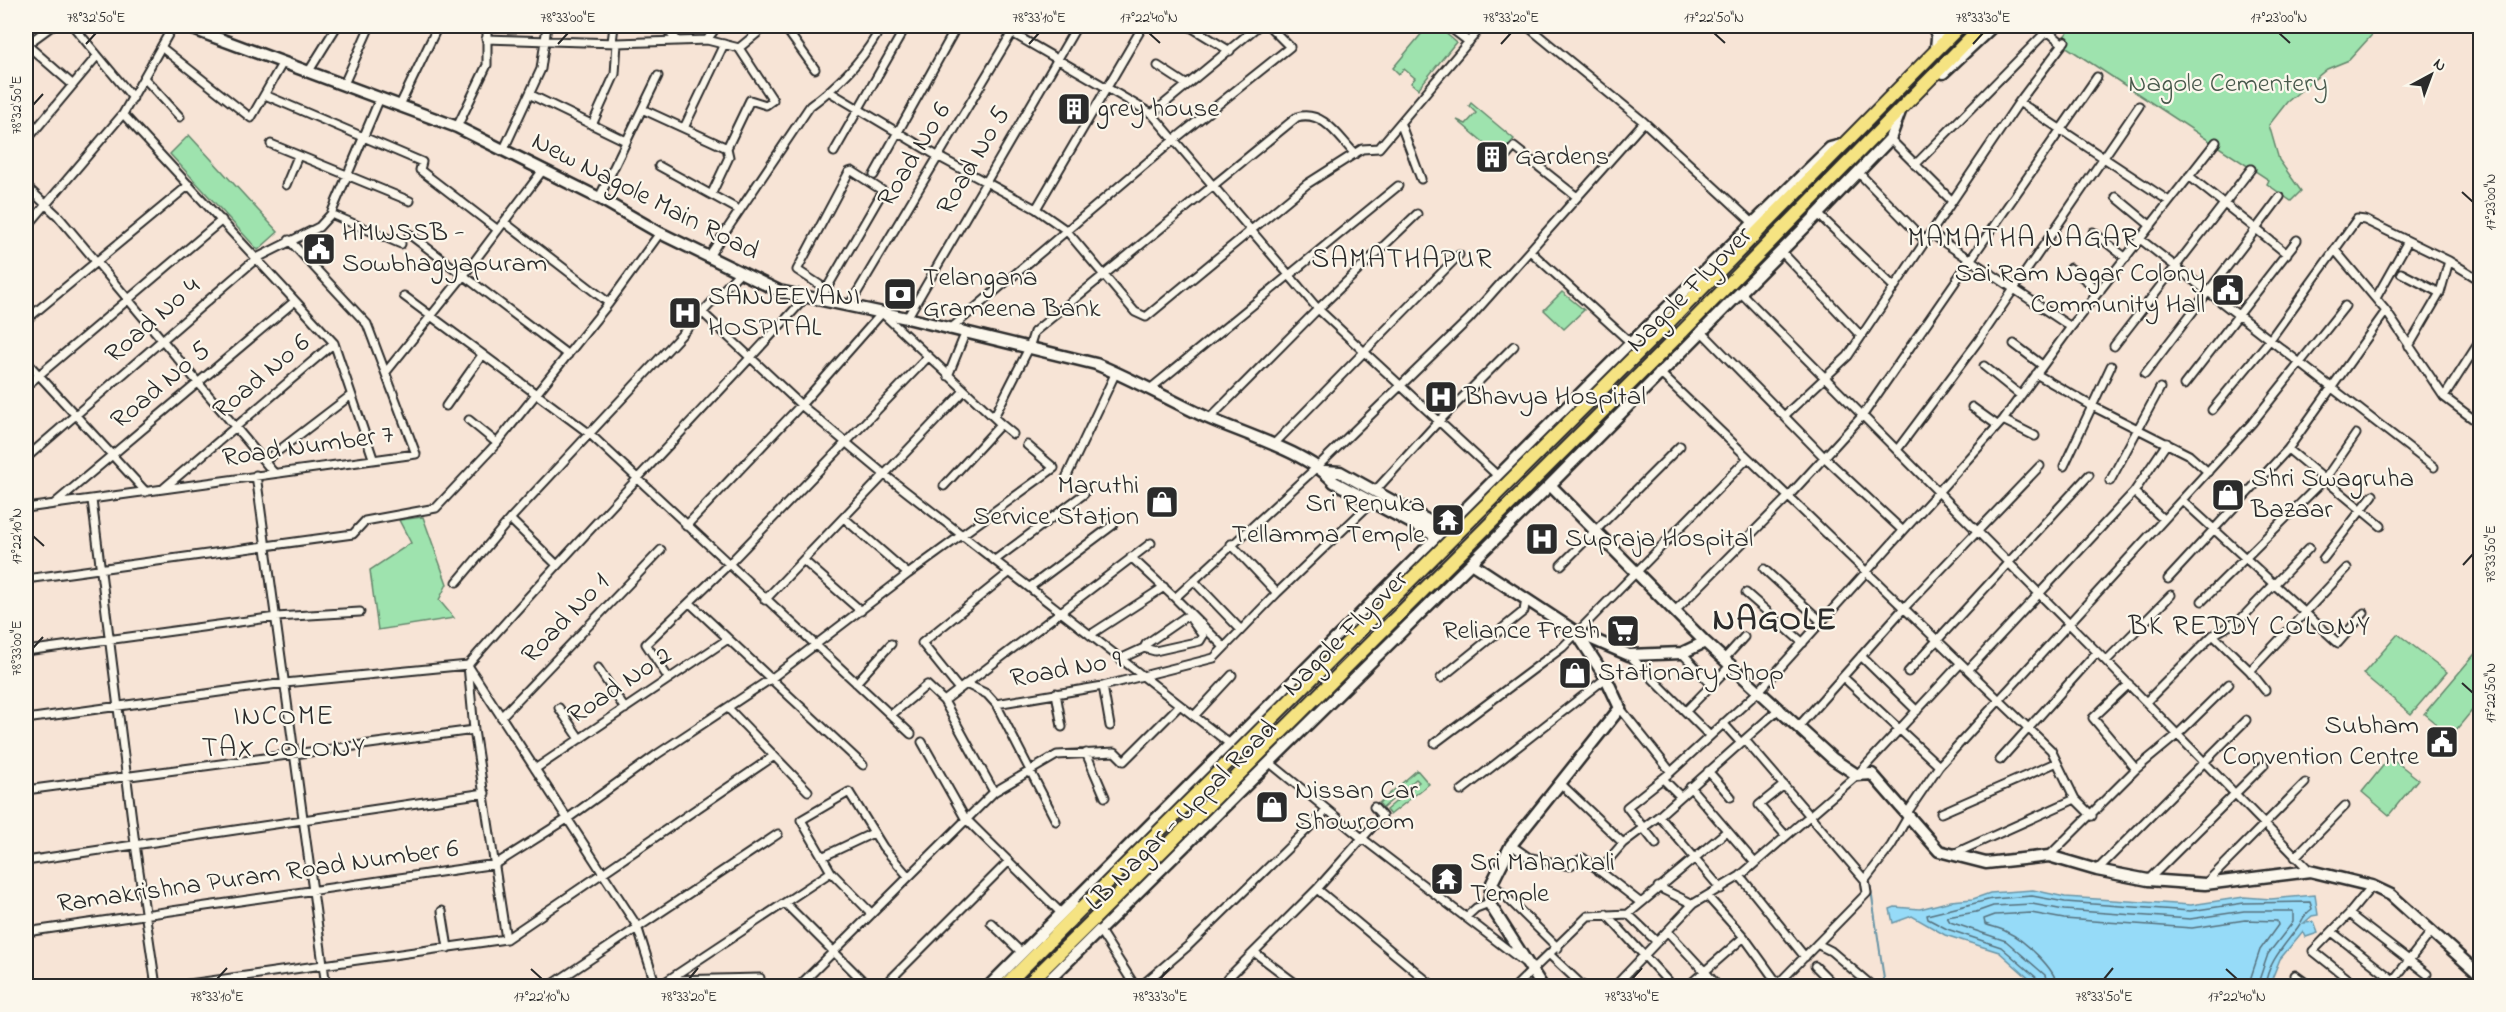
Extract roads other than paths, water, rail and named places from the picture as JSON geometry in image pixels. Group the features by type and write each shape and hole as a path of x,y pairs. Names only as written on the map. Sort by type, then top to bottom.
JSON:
{"highway":[{"name":"Nagole Flyover","path":"1005,987 1670,321 1845,143 1936,43 1960,26"},
{"name":"Nagole Flyover","path":"1026,987 1096,926 1982,26"}],"street":[{"path":"52,26 26,45 73,85"},
{"path":"73,26 133,98"},
{"path":"26,228 48,205 123,114 145,79 173,26"},
{"name":"New Nagole Main Road","path":"185,26 457,127 599,198 660,233 779,291 907,318 965,334 1096,364 1116,372 1321,469 1340,472 1374,496 1439,535"},
{"path":"309,71 337,26"},
{"path":"344,84 370,26"},
{"path":"400,105 438,26"},
{"path":"457,127 487,65 487,26"},
{"path":"504,149 531,95 541,69 547,26"},
{"path":"592,125 615,74 614,26"},
{"path":"663,26 676,39"},
{"path":"707,40 717,26"},
{"path":"747,26 756,34"},
{"path":"739,48 766,26"},
{"path":"784,26 815,69"},
{"path":"834,152 906,26"},
{"path":"874,175 957,26"},
{"path":"1000,26 1014,29 1058,59 1152,114 1215,185 1318,309 1499,477"},
{"name":"Road No 5","path":"907,318 1077,26"},
{"path":"1036,209 1143,26"},
{"path":"1189,26 1230,51"},
{"path":"1152,114 1258,26"},
{"path":"949,330 1175,139 1290,47 1269,26"},
{"path":"1448,26 1469,42"},
{"path":"830,92 898,134 1036,209 1066,230 1135,312 1146,317 1307,184 1362,149 1379,148 1401,125 1482,26"},
{"path":"1527,26 1644,122 1754,224"},
{"path":"1930,26 1936,43"},
{"path":"1936,43 1946,26"},
{"path":"1916,93 1934,83 1993,26"},
{"name":"Road No 6","path":"849,306 1014,29"},
{"path":"1784,416 1848,356 2019,102 2064,42 2050,33 2044,34 1915,165"},
{"path":"709,256 810,106 830,92 868,50 876,36"},
{"path":"486,39 614,42 707,40 739,48 774,100 766,105 750,100 728,148 729,157 712,194"},
{"path":"684,128 724,44"},
{"path":"160,47 251,118 283,62"},
{"path":"26,141 97,56"},
{"path":"1158,66 1187,86"},
{"path":"599,198 658,76"},
{"path":"1675,611 1787,498 1863,415 2097,77"},
{"path":"145,79 180,117"},
{"path":"265,95 422,162 420,170 498,230"},
{"path":"531,95 626,141"},
{"path":"380,98 331,214 401,244"},
{"path":"2019,102 2169,201"},
{"path":"1897,450 2014,288 2139,106"},
{"path":"642,109 728,148"},
{"name":"LB Nagar - Uppal Road","path":"1043,987 1096,926 1216,814 1471,563 1818,214 1890,139 1901,109"},
{"path":"123,114 334,343 350,396 373,458"},
{"path":"994,417 1029,348 1034,332 1297,117 1308,114 1318,116 1355,154"},
{"path":"26,118 37,128"},
{"path":"1175,598 1231,544 1321,469 1469,319 1644,122"},
{"path":"1401,125 1421,178"},
{"path":"1890,139 1952,201"},
{"path":"1656,844 1627,807 1671,772 1760,690 2000,422 2071,327 2216,142"},
{"name":"LB Nagar - Uppal Road","path":"989,987 1631,342 1830,148 1845,143"},
{"path":"272,144 410,201"},
{"path":"1504,159 1514,147 1577,197"},
{"path":"286,185 298,156"},
{"path":"659,166 739,210"},
{"path":"2114,346 2251,169"},
{"path":"386,372 464,275 543,170"},
{"path":"820,300 826,290 883,191 882,188 852,171 849,172 797,270 826,290"},
{"path":"1858,172 1925,241"},
{"path":"2189,176 2287,254"},
{"path":"26,320 189,184"},
{"path":"26,186 48,205 164,340 196,384 274,473"},
{"path":"1150,389 1398,186"},
{"path":"2116,197 2151,226"},
{"path":"2145,374 2280,197"},
{"name":"Road No 4","path":"76,416 257,258 319,227 331,214"},
{"path":"1210,418 1318,309 1417,214"},
{"path":"1818,214 1894,287"},
{"path":"2212,410 2269,340 2356,219 2365,220 2449,261 2481,280"},
{"path":"26,386 222,220"},
{"path":"504,222 609,303"},
{"path":"2093,232 2126,258"},
{"path":"297,249 304,233"},
{"path":"26,579 353,534 365,521 436,508 497,443 609,303 660,233"},
{"path":"1930,233 2071,327"},
{"path":"410,234 568,355"},
{"path":"2140,239 2434,467"},
{"name":"Road Number 7","path":"26,508 373,458 416,454 367,324 289,240"},
{"path":"2184,385 2297,240"},
{"path":"2376,298 2408,241"},
{"path":"2335,250 2386,311 2444,397 2481,424"},
{"path":"1530,251 1631,342"},
{"path":"1781,251 1861,336"},
{"path":"1273,445 1459,255"},
{"path":"2409,346 2440,293 2449,261"},
{"path":"2070,268 2100,291"},
{"path":"457,582 510,519 740,272"},
{"path":"2401,273 2440,293"},
{"path":"1740,292 1977,533 2106,660 2310,871"},
{"path":"405,296 482,356 590,434 911,734"},
{"path":"26,719 285,682 468,664 556,564 805,298"},
{"name":"Road No 5","path":"54,504 295,301"},
{"path":"1865,880 1891,846 1908,814 1939,766 2068,622 2208,472 2345,306"},
{"path":"2168,579 2288,449 2386,311"},
{"path":"703,313 801,405 885,475 1230,744"},
{"path":"686,526 801,405 882,313 1013,434"},
{"path":"1701,332 1824,457 1902,530"},
{"path":"948,376 965,334"},
{"path":"2444,397 2481,341"},
{"name":"Road No 6","path":"162,489 334,343"},
{"path":"2014,344 2042,365"},
{"name":"Road No 9","path":"1056,821 996,704 1103,686 1214,658 1374,496 1438,422 1514,346"},
{"path":"446,406 482,356"},
{"path":"669,679 646,644 728,565 928,357"},
{"path":"26,361 146,492"},
{"path":"1983,366 2020,395"},
{"path":"2064,466 2111,366"},
{"path":"1066,478 1116,372"},
{"path":"1659,372 1787,498 2051,750 2055,763 2075,799 2092,816"},
{"path":"2036,374 2091,406 2167,442 2189,455 2208,472"},
{"path":"1592,383 1622,411"},
{"path":"2110,481 2160,388"},
{"path":"765,600 964,391"},
{"path":"265,461 350,396"},
{"path":"1972,407 2000,422 2035,436"},
{"name":"Road No 5","path":"26,458 76,416"},
{"path":"469,420 497,443"},
{"path":"944,486 1001,424"},
{"path":"2202,601 2325,479 2356,434"},
{"path":"1968,670 2134,492 2167,442"},
{"path":"496,864 567,819 656,755 729,709 908,574 1054,468 1027,445"},
{"path":"1561,565 1680,446"},
{"path":"2288,449 2381,526"},
{"path":"1435,743 1563,647 1636,570 1748,459"},
{"path":"1799,726 1903,609 2040,465"},
{"path":"256,475 326,987"},
{"path":"1908,672 2089,475"},
{"path":"1550,485 1705,642 1729,661 1833,759 1857,775 1872,774 1939,851 1986,863 2049,856 2097,870 2148,880 2205,884 2310,871 2372,886 2391,895 2481,975"},
{"path":"2134,492 2163,519"},
{"path":"995,560 1084,494"},
{"path":"2323,559 2373,495"},
{"path":"92,500 135,844 156,987"},
{"path":"2182,500 2338,643 2364,613"},
{"path":"844,518 908,574"},
{"path":"510,519 556,564"},
{"path":"1030,588 1113,525"},
{"path":"944,701 1151,543"},
{"path":"1231,544 1277,592"},
{"path":"2146,702 2213,635 2241,619 2309,548"},
{"name":"Road No 1","path":"501,717 661,550"},
{"path":"1131,557 1224,647"},
{"path":"803,560 861,611"},
{"path":"1471,563 1576,632 1629,655 1710,736"},
{"path":"1764,568 1821,621"},
{"path":"2250,670 2306,614 2347,568"},
{"path":"959,689 922,643 1010,572"},
{"path":"1194,581 1242,630"},
{"path":"1090,635 1164,587"},
{"path":"1746,593 1803,643"},
{"path":"2106,660 2171,595"},
{"path":"1441,678 1524,611 1526,599"},
{"path":"690,603 864,765"},
{"path":"26,651 276,617 360,612"},
{"path":"1120,659 1144,648 1153,638 1188,617 1203,636 1200,641 1155,651 1144,648"},
{"path":"1348,627 1377,653"},
{"path":"1576,632 1606,678 1620,708 1671,772"},
{"path":"2213,635 2250,670 2265,690"},
{"path":"1686,711 1712,685 1744,637"},
{"name":"Road No 2","path":"535,769 728,639"},
{"path":"1629,655 1682,653 1705,642"},
{"path":"856,683 891,644"},
{"path":"2000,760 2097,652"},
{"path":"1682,653 1712,685"},
{"path":"1861,657 1917,711"},
{"path":"468,664 637,926 657,987 831,872"},
{"path":"468,664 474,730 506,939"},
{"path":"1615,987 1693,904 1740,876 1857,775 1960,664"},
{"path":"598,668 625,709"},
{"path":"1194,716 1232,675"},
{"path":"1843,677 1939,766"},
{"path":"1461,791 1606,678"},
{"path":"966,684 987,693 996,704"},
{"path":"2128,684 2093,718 2136,769"},
{"path":"2049,856 2092,816 2136,769 2177,735 2229,684"},
{"path":"891,715 927,685 944,701 994,792"},
{"path":"1103,686 1110,726"},
{"path":"1056,693 1062,727"},
{"path":"799,987 965,818 994,792 1029,769 1057,755 1115,752 1124,761 1180,705"},
{"path":"560,708 580,739"},
{"path":"1524,963 1488,903 1492,883 1511,845 1620,708"},
{"path":"1599,872 1623,843 1659,816 1780,708"},
{"path":"729,709 808,791"},
{"path":"2097,870 2246,720"},
{"path":"1708,897 1744,937 1777,985 1867,893 1865,880 1810,815 1723,723"},
{"path":"26,790 295,752 474,730"},
{"path":"922,742 965,818 1062,914"},
{"path":"1086,753 1105,797"},
{"path":"175,987 506,939 774,756"},
{"path":"1269,762 1363,839 1524,963 1542,987"},
{"path":"1941,813 2055,763"},
{"path":"2148,880 2264,765"},
{"path":"1708,771 1731,797"},
{"path":"1663,778 1680,796"},
{"path":"1560,783 1623,843"},
{"path":"2205,884 2305,783"},
{"path":"1784,785 1759,806 1786,836"},
{"path":"1189,786 1216,814"},
{"path":"1690,787 1755,863"},
{"path":"871,913 831,872 801,820 849,792 873,833 908,876"},
{"path":"26,861 484,793"},
{"path":"1951,855 2075,799"},
{"path":"2295,857 2345,806"},
{"path":"1233,986 1227,980 1317,889 1382,816 1374,807"},
{"path":"1141,987 1188,946 1327,810"},
{"path":"1659,816 1721,889"},
{"path":"1516,987 1588,916 1628,914 1727,831"},
{"path":"822,857 873,833"},
{"path":"550,987 637,926 778,834"},
{"path":"1511,845 1528,857 1569,866 1583,858 1641,903"},
{"path":"884,987 1008,862"},
{"name":"Ramakrishna Puram Road Number 6","path":"26,932 496,864"},
{"path":"1740,876 1805,957"},
{"path":"1492,883 1558,948"},
{"path":"2357,987 2313,951 2372,886"},
{"path":"1659,887 1693,904"},
{"path":"1317,889 1433,987"},
{"path":"785,903 868,987"},
{"path":"1466,917 1476,908 1488,903"},
{"path":"442,911 448,948"},
{"path":"1606,914 1672,987"},
{"path":"1628,914 1657,942"},
{"path":"2349,914 2427,974"},
{"path":"991,923 1022,953"},
{"path":"1096,926 1135,987"},
{"path":"1667,931 1718,987"},
{"path":"2332,932 2391,984 2401,987"},
{"path":"2391,984 2431,932"},
{"path":"1689,987 1744,937"},
{"path":"1817,944 1831,951 1868,985"},
{"path":"1254,952 1299,987"},
{"path":"1550,955 1583,987"},
{"path":"1815,966 1835,987"},
{"path":"2295,975 2310,987"},
{"path":"668,981 760,978"}],"water":[{"path":"2033,890 2065,897 2191,905 2244,897 2271,899 2315,895 2318,915 2312,916 2304,923 2314,922 2318,933 2306,937 2303,931 2280,959 2269,986 2034,986 2035,984 1999,952 1945,935 1912,916 1893,923 1890,909 1895,907 1920,909 1951,901 1973,899 1990,893"}],"waterway":[{"path":"1883,851 1893,836"},
{"path":"1869,876 1885,986"}],"place":[{"name":"grey house","path":"1074,109"},
{"name":"Gardens","path":"1492,157"},
{"name":"HMWSSB - Sowbhagyapuram","path":"319,249"},
{"name":"Sai Ram Nagar Colony Community Hall","path":"2228,290"},
{"name":"Telangana Grameena Bank","path":"900,294"},
{"name":"SANJEEVANI HOSPITAL","path":"685,313"},
{"name":"Bhavya Hospital","path":"1441,397"},
{"name":"Shri Swagruha Bazaar","path":"2228,495"},
{"name":"Maruthi Service Station","path":"1162,502"},
{"name":"Sri Renuka Tellamma Temple","path":"1448,520"},
{"name":"Supraja Hospital","path":"1542,539"},
{"name":"Reliance Fresh","path":"1623,631"},
{"name":"Stationary Shop","path":"1575,673"},
{"name":"Subham Convention Centre","path":"2442,742"},
{"name":"Nissan Car Showroom","path":"1272,807"},
{"name":"Sri Mahankali Temple","path":"1447,879"}],"district":[{"name":"MAMATHA NAGAR","path":"2023,239"},
{"name":"SAMATHAPUR","path":"1402,260"},
{"name":"NAGOLE","path":"1775,621"},
{"name":"BK REDDY COLONY","path":"2250,627"},
{"name":"INCOME TAX COLONY","path":"284,733"}],"park label":[{"name":"Nagole Cementery","path":"2228,84"}]}
